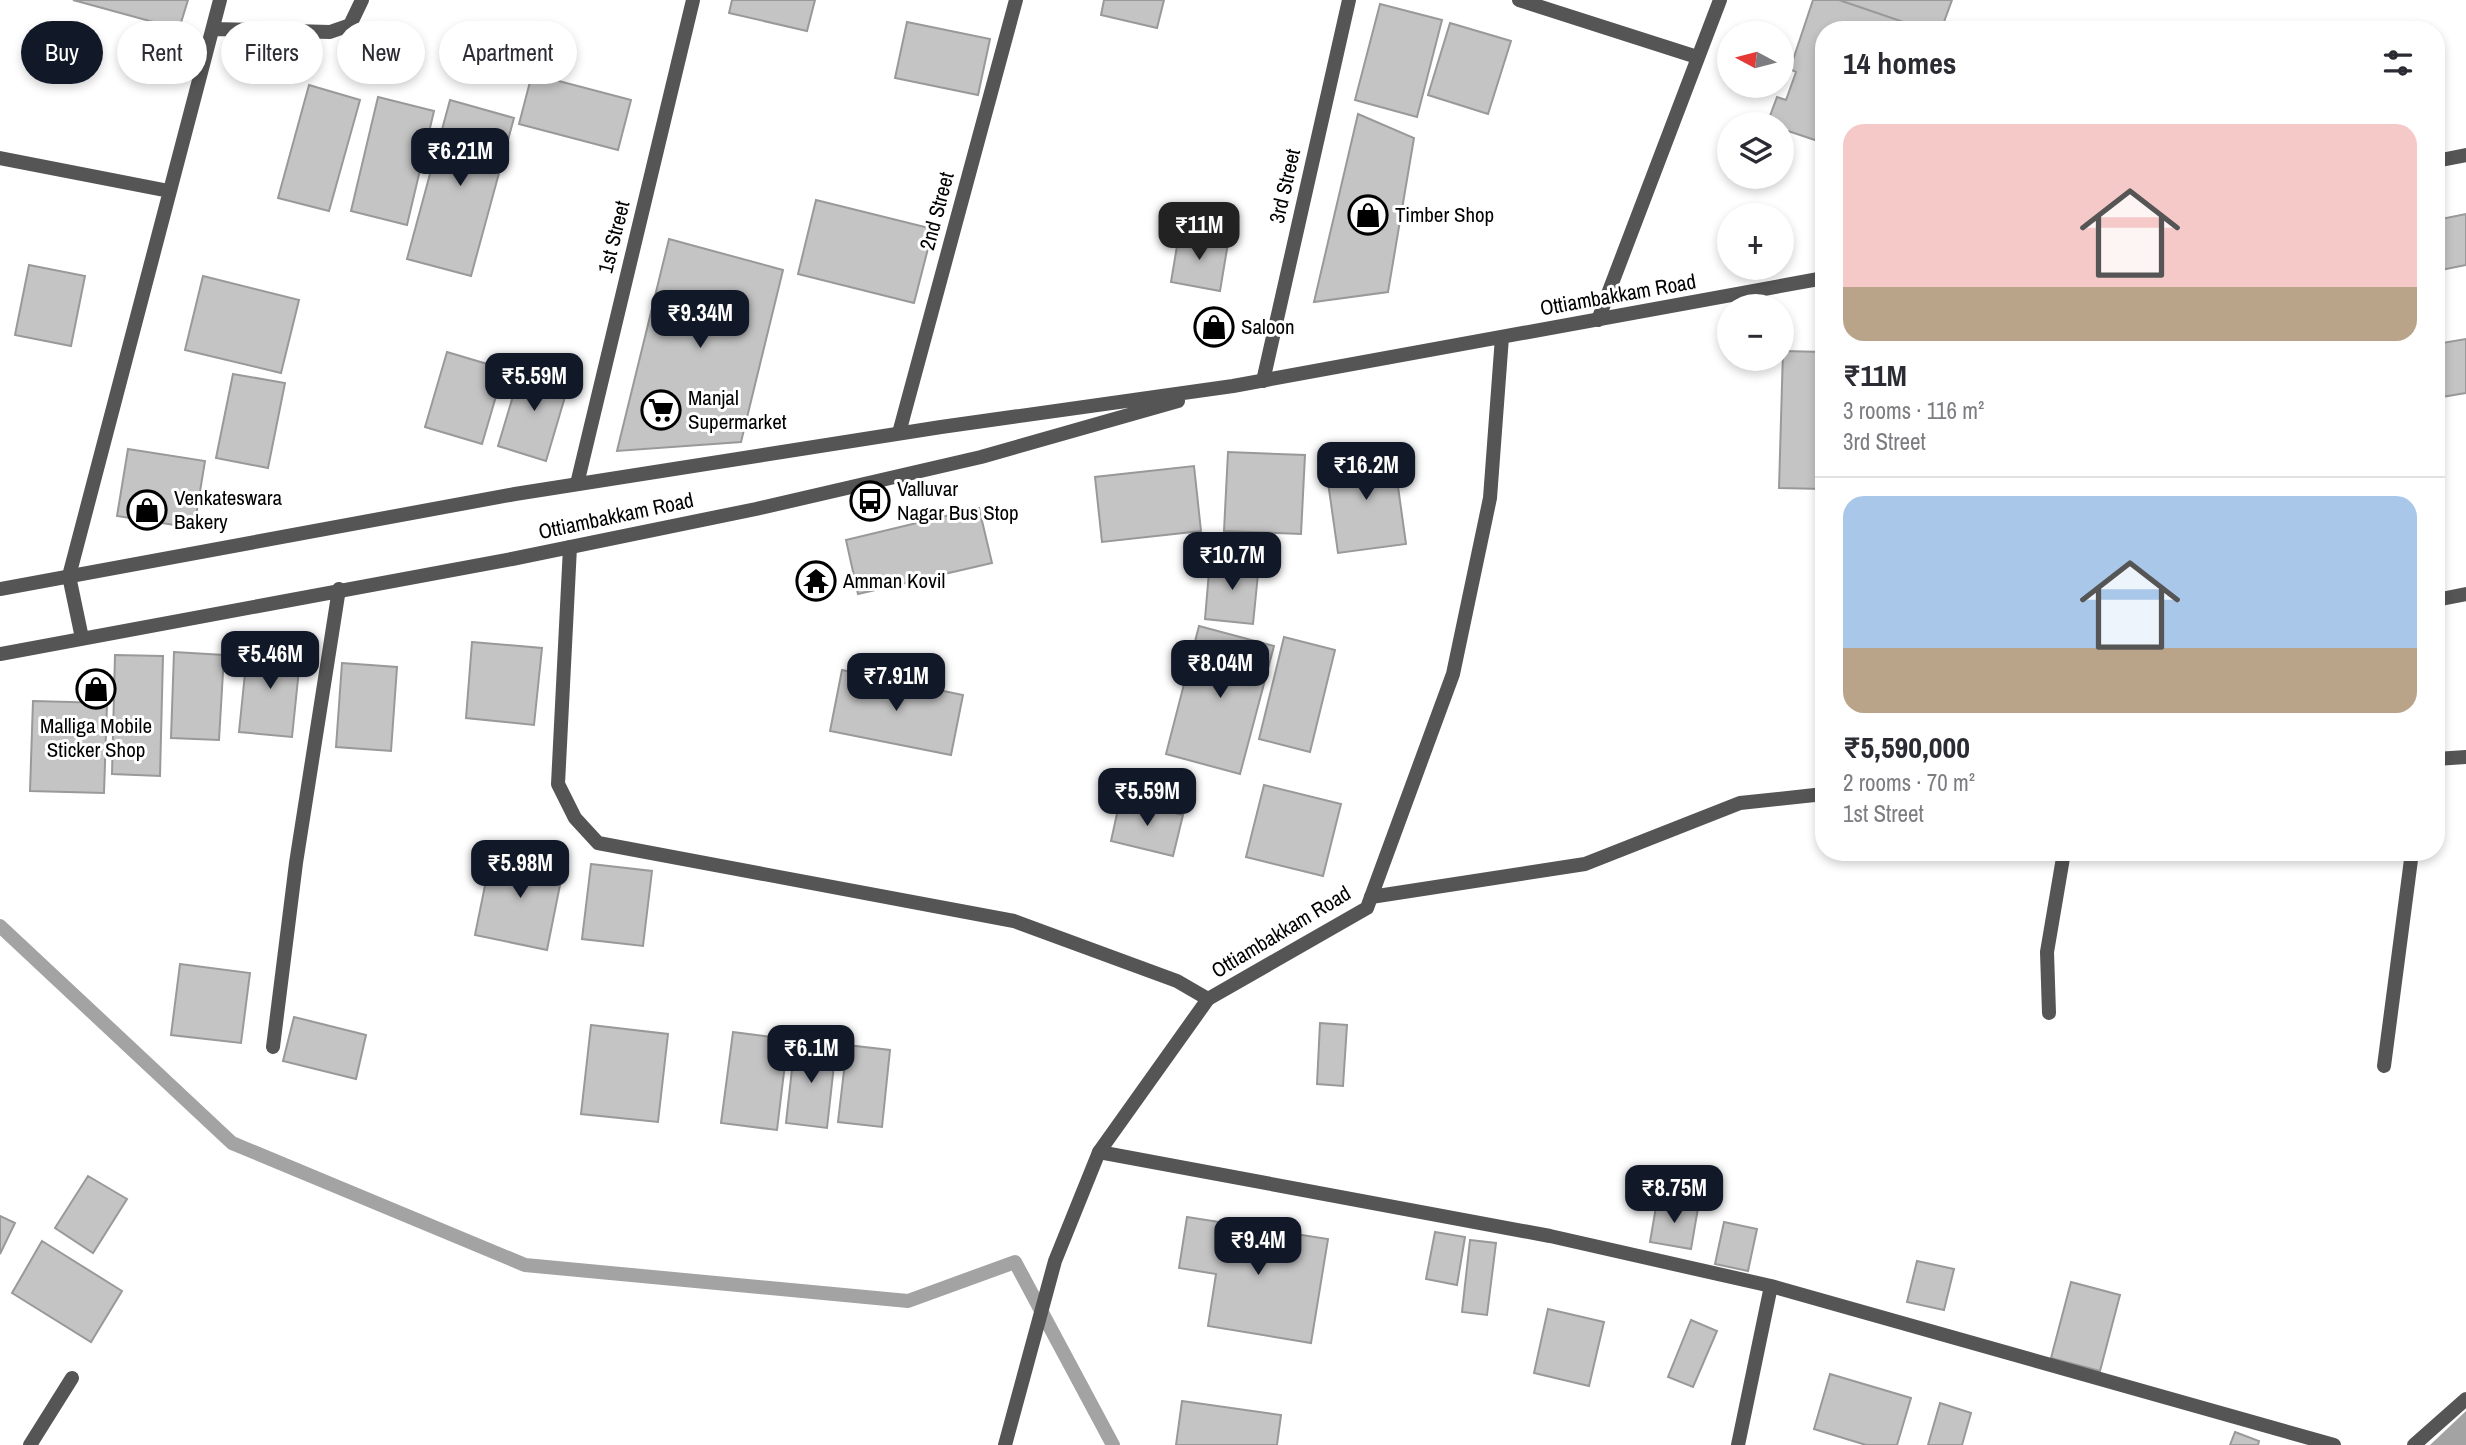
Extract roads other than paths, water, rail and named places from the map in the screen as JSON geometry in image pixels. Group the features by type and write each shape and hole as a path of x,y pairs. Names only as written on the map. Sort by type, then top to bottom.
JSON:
{"street":[{"path":"82,638 69,576 220,0"},
{"path":"213,29 330,33 351,25 362,0"},
{"name":"1st Street","path":"577,484 693,0"},
{"name":"2nd Street","path":"899,433 1016,0"},
{"name":"3rd Street","path":"1263,381 1349,0"},
{"path":"1519,0 1698,57"},
{"path":"1598,320 1720,0"},
{"path":"2445,158 2466,155"},
{"path":"0,159 169,191"},
{"name":"Ottiambakkam Road","path":"0,589 577,484 899,433 1263,381 1815,280"},
{"name":"Ottiambakkam Road","path":"1006,1444 1055,1261 1099,1152 1208,999 1367,908 1453,674 1490,499 1502,337"},
{"name":"Ottiambakkam Road","path":"0,654 570,547 756,509 981,457 1233,386"},
{"path":"570,547 558,783 575,818 598,843 1014,921 1177,981 1208,999"},
{"path":"273,1047 296,863 339,589"},
{"path":"2445,598 2466,594"},
{"path":"2445,758 2466,757"},
{"path":"1371,897 1585,864 1740,803 1815,795"},
{"path":"2049,1013 2048,952 2063,861"},
{"path":"2384,1066 2411,861"},
{"path":"1099,1152 1550,1236 1771,1286 2333,1445"},
{"path":"1738,1445 1771,1286"},
{"path":"30,1445 72,1378"},
{"path":"2414,1445 2466,1399"}],"waterway":[{"path":"0,926 232,1143 525,1265 908,1301 1015,1262 1113,1445"}],"place":[{"name":"Timber Shop","path":"1368,215"},
{"name":"Saloon","path":"1214,327"},
{"name":"Manjal Supermarket","path":"661,410"},
{"name":"Valluvar Nagar Bus Stop","path":"870,501"},
{"name":"Venkateswara Bakery","path":"147,510"},
{"name":"Amman Kovil","path":"816,581"},
{"name":"Malliga Mobile Sticker Shop","path":"96,689"}]}
